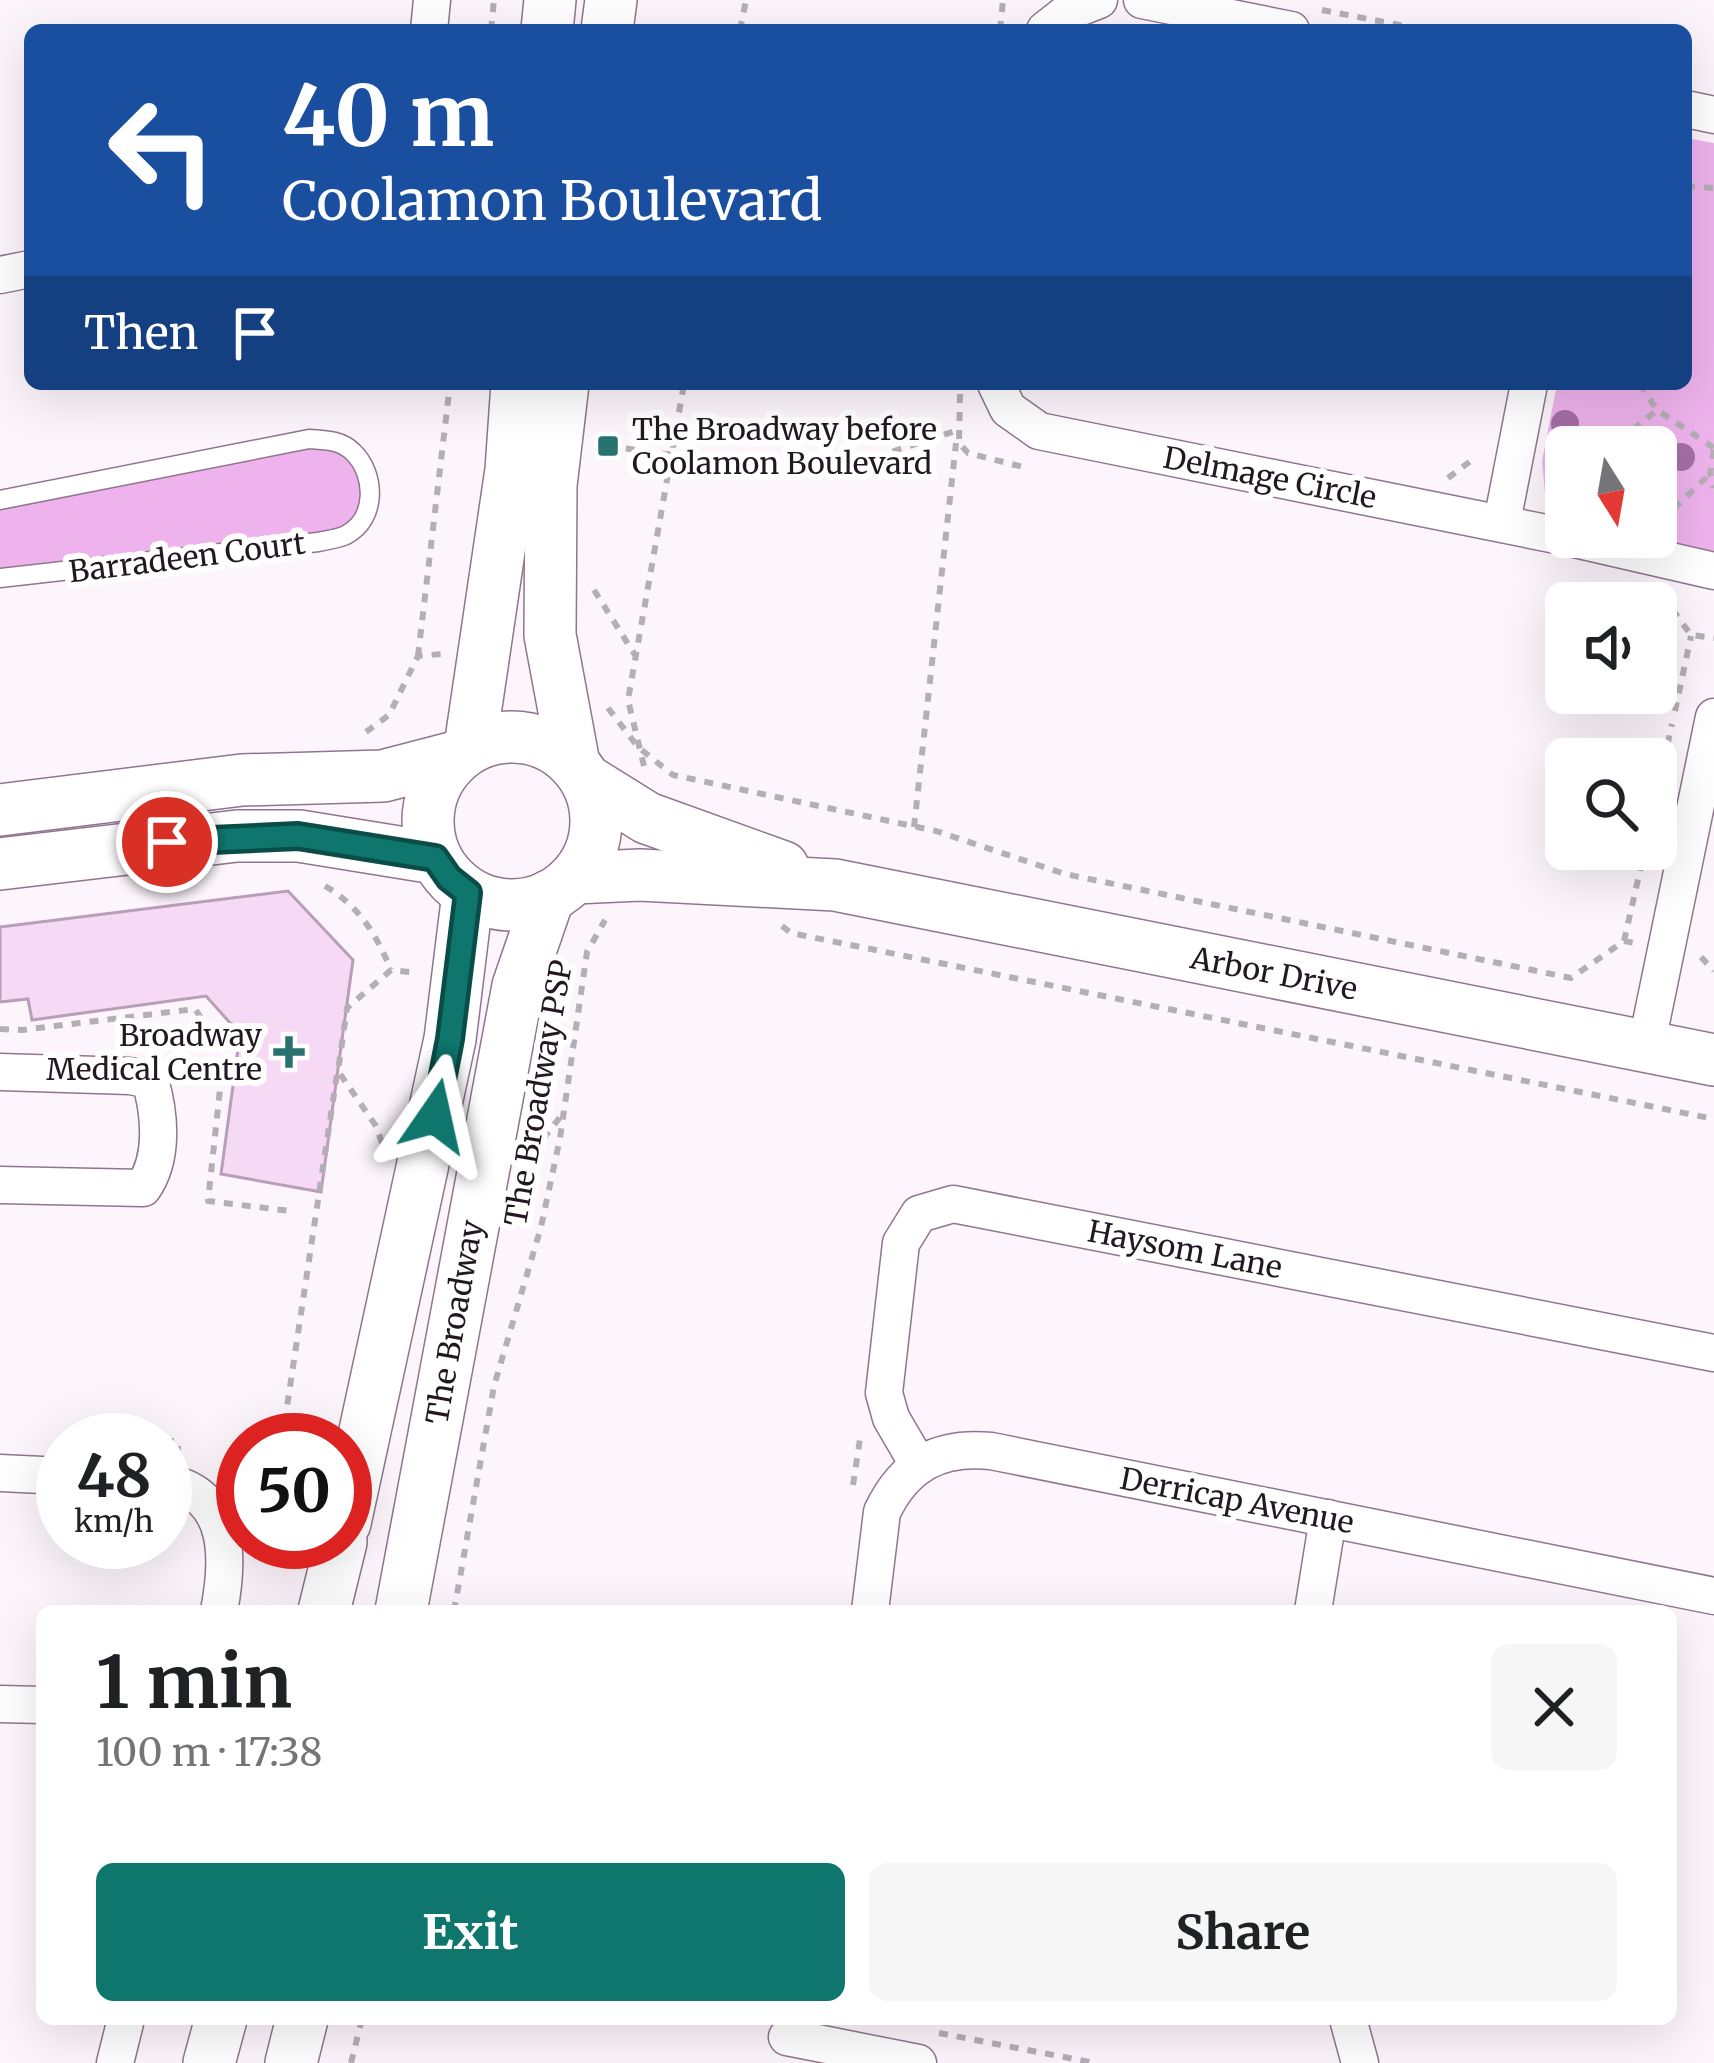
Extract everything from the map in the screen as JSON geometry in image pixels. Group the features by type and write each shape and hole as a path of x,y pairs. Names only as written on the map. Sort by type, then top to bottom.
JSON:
{"main road":[{"path":"452,876 428,831 429,804 439,778 463,752 511,470 517,390"},
{"path":"561,887 588,856 596,830 595,805 580,772 550,634 551,485 562,390"},
{"path":"0,810 242,780 383,776 512,736 559,751 580,772 647,818 835,885"},
{"path":"0,864 167,842 298,836 452,876 494,903 522,904 561,887 640,875 835,885"},
{"name":"The Broadway","path":"369,1413 446,1062 452,876"},
{"name":"Arbor Drive","path":"835,885 1714,1060"},
{"name":"The Broadway","path":"402,1605 518,986 561,887"},
{"path":"326,1605 335,1569"},
{"path":"209,2063 218,2025"},
{"path":"291,2063 300,2025"}],"street":[{"path":"1142,0 1303,19"},
{"name":"Delmage Circle","path":"999,390 1008,409 1039,431 1545,532"},
{"path":"1502,522 1527,390"},
{"name":"Delmage Circle","path":"1657,558 1714,571"},
{"path":"1646,1047 1714,717"},
{"path":"0,1072 150,1080 159,1109 153,1173 142,1188 0,1185"},
{"name":"Haysom Lane","path":"919,1466 887,1406 886,1350 901,1243 919,1214 953,1204 1714,1353"},
{"name":"Derricap Avenue","path":"919,1466 946,1451 991,1451 1714,1596"},
{"path":"870,1605 882,1512 904,1478 919,1466"},
{"path":"0,1473 36,1475"},
{"path":"192,1493 217,1520 228,1567 221,1605"},
{"path":"1314,1605 1328,1518"},
{"path":"0,1704 36,1706"},
{"path":"115,2063 125,2025"},
{"path":"1350,2025 1360,2063"},
{"path":"786,2040 926,2048"}],"lane":[{"name":"Barradeen Court","path":"0,500 309,439 335,441 353,451 367,470 371,488 359,524 346,535 318,542 0,578"}],"path":[{"path":"1303,19 1358,24"},
{"path":"418,656 449,390"},
{"path":"647,818 649,782 628,700 684,390"},
{"path":"1644,390 1657,410 1714,449 1710,474 1714,488"},
{"path":"1637,426 1657,410"},
{"path":"608,446 775,469 870,459 958,430 914,826"},
{"path":"1441,510 1447,478 1483,453"},
{"path":"638,747 673,775 914,826 1064,874 1571,978 1624,941 1640,870"},
{"name":"The Broadway PSP","path":"455,1605 494,1385 541,1228 560,1138 587,952 604,922 634,893 640,875"},
{"path":"778,923 791,933 1714,1119"},
{"path":"1624,941 1704,957 1714,971"},
{"path":"286,1413 338,1071"},
{"path":"351,2063 360,2025"},
{"path":"926,2048 1095,2063"}],"shaded area":[{"path":"1692,139 1714,143 1714,555 1677,549 1677,426 1549,426 1556,390 1692,390"},
{"path":"335,441 371,488 346,535 0,578 0,500"}],"building":[{"name":"Broadway Medical Centre","path":"288,891 353,960 321,1192 221,1174 240,1034 206,996 32,1020 28,999 0,1002 0,927"}],"place":[{"name":"The Broadway before Coolamon Boulevard","path":"608,446"},
{"name":"Broadway Medical Centre","path":"289,1052"}],"route":[{"path":"167,842 298,836 435,858 468,893 435,1116"}]}
